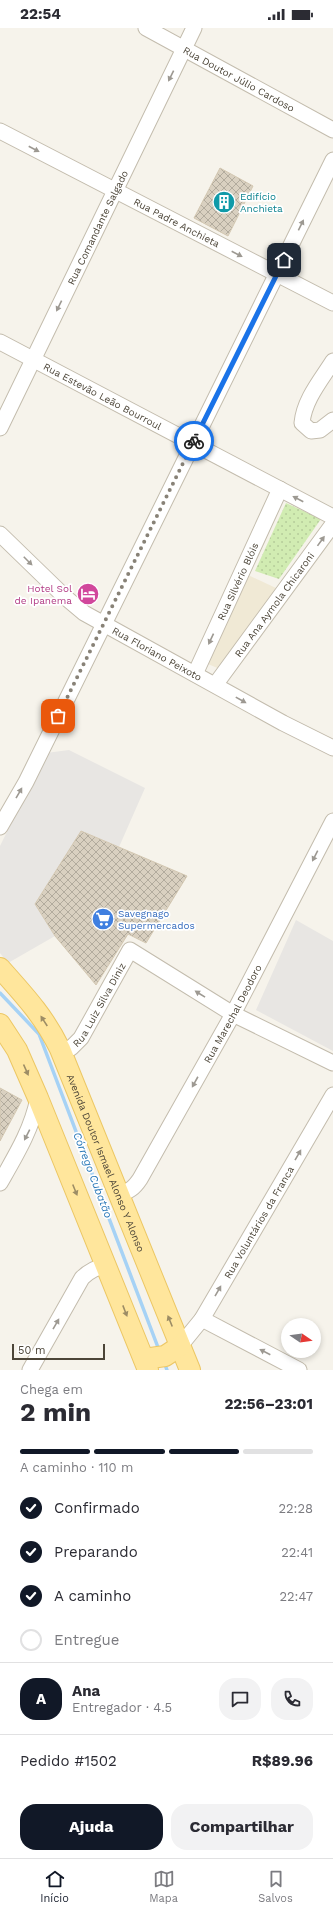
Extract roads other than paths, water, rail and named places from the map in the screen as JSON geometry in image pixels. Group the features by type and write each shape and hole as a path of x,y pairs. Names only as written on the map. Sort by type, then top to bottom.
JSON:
{"main road":[{"name":"Avenida Doutor Ismael Alonso Y Alonso","path":"0,968 36,1008 60,1049 103,1152 178,1348 190,1370"},
{"path":"0,1024 17,1050 148,1362 165,1356 178,1348"}],"street":[{"name":"Rua Doutor Júlio Cardoso","path":"146,28 333,130"},
{"name":"Rua Comandante Salgado","path":"0,428 116,192 194,28"},
{"name":"Rua Padre Anchieta","path":"0,131 333,303"},
{"path":"1,823 26,782 333,160"},
{"name":"Rua Estevão Leão Bourroul","path":"0,342 333,517"},
{"path":"333,361 307,403 303,412 302,423 311,431 320,430 333,420"},
{"name":"Rua Silvério Blóis","path":"195,674 280,489"},
{"name":"Rua Ana Aymola Chicaroni","path":"215,685 333,524"},
{"name":"Rua Floriano Peixoto","path":"0,534 65,597 84,613 333,748"},
{"name":"Rua Marechal Deodoro","path":"118,1194 127,1192 134,1188 140,1179 234,1014 333,821"},
{"name":"Rua Luiz Silva Diniz","path":"60,1049 71,1048 81,1038 130,950 234,1014"},
{"path":"234,1014 333,1063"},
{"name":"Rua Voluntários da Franca","path":"178,1348 202,1319 333,1095"},
{"path":"0,1183 28,1132 35,1115 38,1098"},
{"path":"30,1370 82,1278 89,1271 107,1266"},
{"path":"202,1319 300,1370"}],"waterway":[{"name":"Córrego Cubatão","path":"0,993 39,1034 159,1350"},
{"name":"Córrego Cubatão","path":"164,1362 167,1370"}],"place":[{"name":"Edifício Anchieta","path":"224,202"},
{"name":"Hotel Sol de Ipanema","path":"88,594"},
{"name":"Savegnago Supermercados","path":"103,919"}]}
